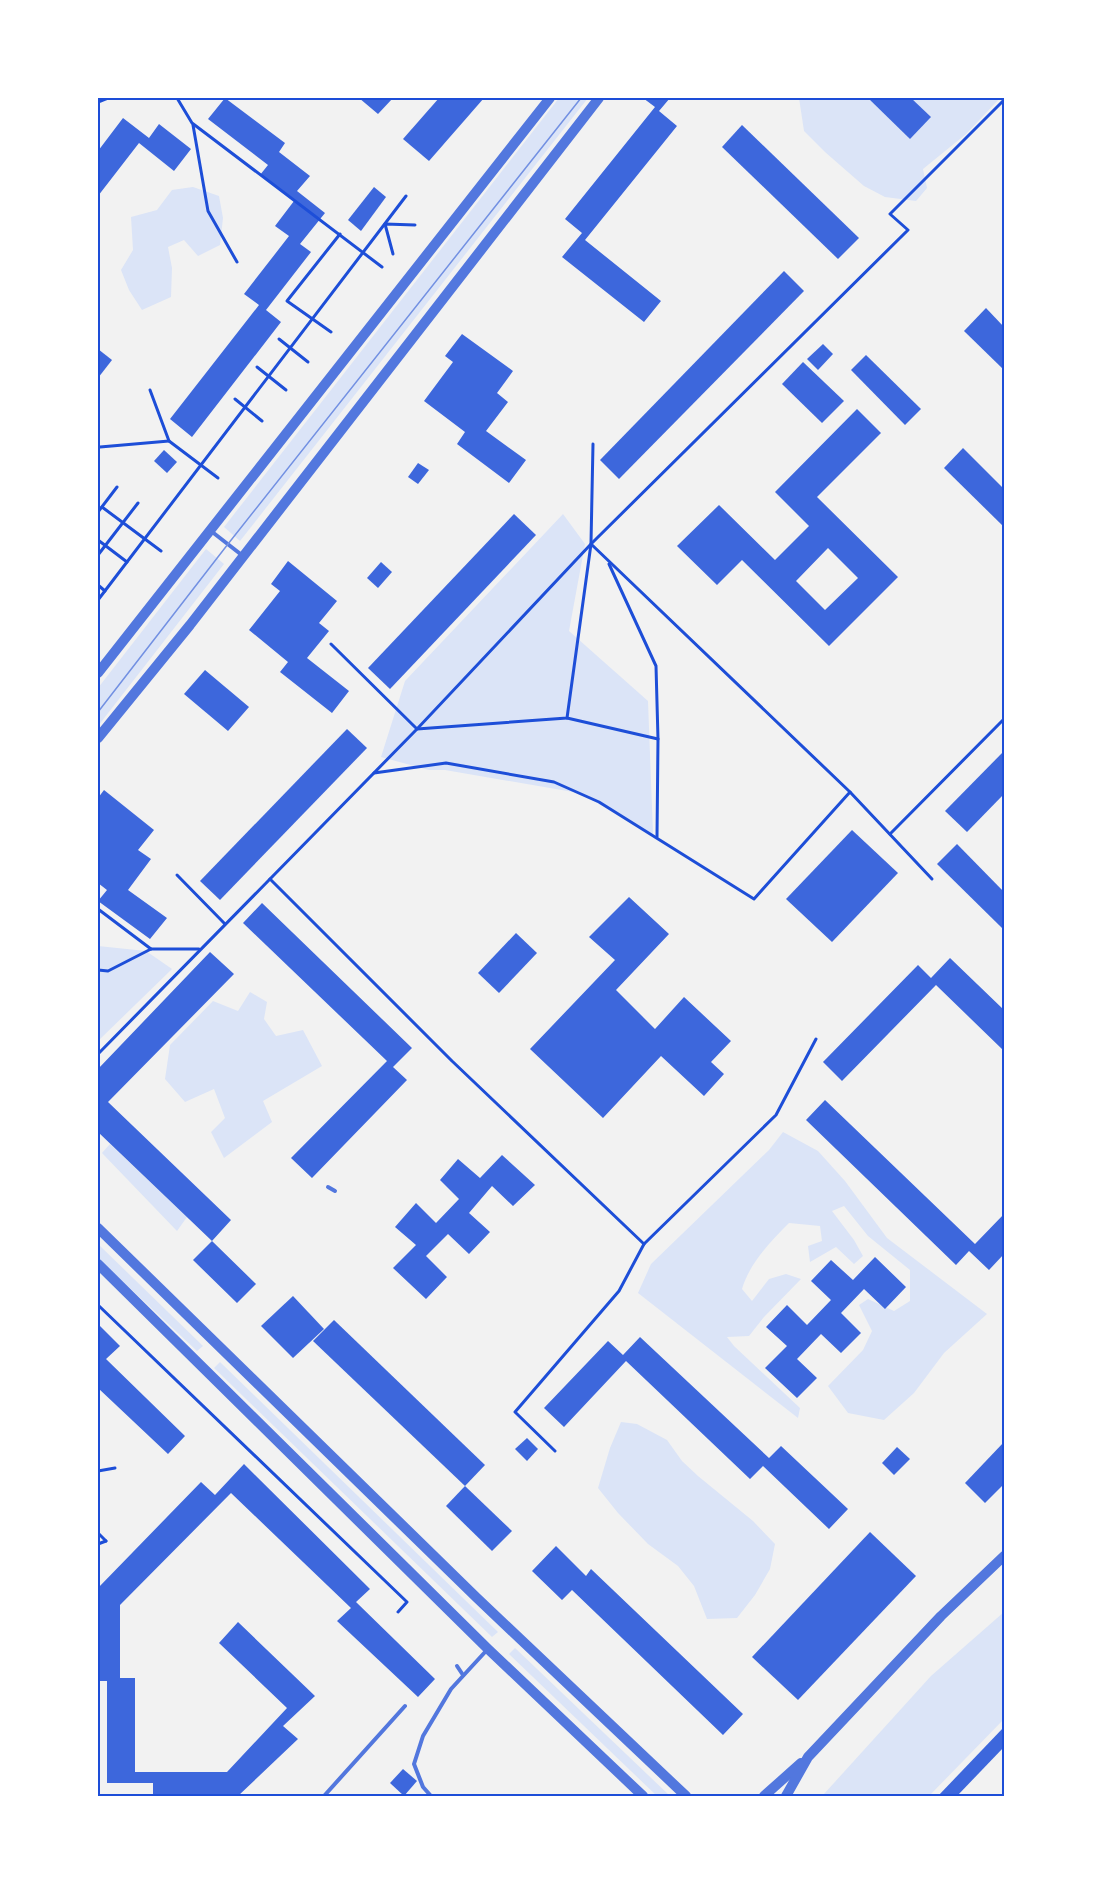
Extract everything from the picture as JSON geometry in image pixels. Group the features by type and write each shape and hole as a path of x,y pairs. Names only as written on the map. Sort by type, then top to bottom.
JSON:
{"street":[{"path":"98,673 550,98"},
{"path":"98,738 190,625 599,98"},
{"path":"98,1228 477,1598 686,1797"},
{"path":"98,1264 488,1649 643,1797"},
{"path":"764,1797 808,1756 941,1616 1005,1557"},
{"path":"786,1797 808,1756"}],"lane":[{"path":"210,530 243,556"},
{"path":"328,1187 335,1191"},
{"path":"431,1797 423,1787 414,1764 423,1736 451,1689 488,1649"},
{"path":"457,1666 464,1675"},
{"path":"324,1797 405,1706"}],"path":[{"path":"98,102 108,98"},
{"path":"177,98 192,123 208,211 237,262"},
{"path":"98,1054 417,729 591,544 908,230 890,214 1005,100"},
{"path":"192,123 382,267"},
{"path":"98,600 406,196"},
{"path":"385,224 415,225"},
{"path":"385,224 393,254"},
{"path":"331,332 287,301 340,234"},
{"path":"279,339 308,362"},
{"path":"257,367 286,390"},
{"path":"150,390 169,441 218,478"},
{"path":"234,399 262,421"},
{"path":"100,447 169,441"},
{"path":"567,718 591,544 593,444"},
{"path":"98,512 117,487"},
{"path":"98,555 138,503"},
{"path":"102,507 161,551"},
{"path":"98,540 127,562"},
{"path":"591,544 850,792 932,879"},
{"path":"607,560 656,666 657,837"},
{"path":"98,585 105,591"},
{"path":"331,644 417,729 567,718 658,739"},
{"path":"890,834 1005,719"},
{"path":"374,773 446,763 554,782 599,802 754,899 850,792"},
{"path":"177,875 225,924"},
{"path":"270,879 452,1061 644,1244"},
{"path":"98,909 151,949"},
{"path":"98,970 108,970 151,949 200,949"},
{"path":"555,1450 515,1412 619,1291 644,1244 776,1115 816,1039"},
{"path":"98,1305 407,1602 398,1612"},
{"path":"98,1471 115,1468"},
{"path":"98,1533 106,1541 98,1544"}],"shaded area":[{"path":"559,98 588,98 240,541 224,527"},
{"path":"799,98 1000,98 966,134 923,169 927,188 916,201 885,197 864,186 825,152 804,131"},
{"path":"193,187 219,196 223,218 220,245 198,256 184,240 168,247 172,268 171,297 142,310 129,290 121,270 133,250 131,217 157,210 172,190"},
{"path":"563,514 585,544 569,631 648,701 653,834 579,793 445,770 429,770 381,757 405,681"},
{"path":"206,549 224,564 98,726 98,688"},
{"path":"98,946 146,951 172,969 98,1041"},
{"path":"250,992 267,1002 264,1019 276,1036 303,1030 322,1066 263,1101 272,1122 224,1158 211,1132 225,1118 214,1089 185,1102 165,1079 170,1045 213,1001 238,1011"},
{"path":"783,1132 818,1151 845,1181 887,1238 987,1314 944,1353 914,1393 884,1420 848,1413 828,1386 863,1350 872,1331 859,1305 868,1299 894,1311 910,1301 910,1270 868,1236 844,1206 832,1211 863,1256 854,1264 836,1247 810,1262 808,1246 822,1241 820,1226 789,1223 755,1262 742,1289 752,1301 769,1279 786,1274 801,1279 749,1336 727,1337 800,1408 798,1418 638,1293 651,1264 769,1150"},
{"path":"110,1144 187,1217 177,1231 102,1153"},
{"path":"98,1244 203,1346 197,1351 98,1258"},
{"path":"220,1362 498,1632 492,1637 214,1368"},
{"path":"621,1422 637,1424 667,1440 682,1461 753,1521 775,1544 770,1569 755,1595 737,1618 707,1619 694,1586 678,1566 648,1544 598,1488 610,1448"},
{"path":"1004,1612 1004,1719 929,1796 825,1796 824,1794 931,1676"},
{"path":"515,1648 670,1796 657,1796 509,1654"}],"building":[{"path":"225,98 285,143 279,152 310,176 297,191 325,213 300,244 311,252 266,310 281,322 192,437 170,419 259,305 244,294 289,236 275,226 294,201 260,175 268,165 208,119"},
{"path":"359,98 393,98 378,114"},
{"path":"439,98 484,98 429,161 403,139"},
{"path":"643,98 670,98 659,111 677,126 585,240 661,301 644,322 562,257 582,233 565,219 655,107"},
{"path":"868,98 911,98 931,117 910,139"},
{"path":"123,118 149,138 159,124 191,149 174,171 139,143 98,196 98,151"},
{"path":"742,125 859,238 838,259 722,147"},
{"path":"374,187 386,197 361,231 348,220"},
{"path":"784,271 804,291 619,479 600,460"},
{"path":"986,308 1004,327 1004,370 964,331"},
{"path":"462,334 513,371 497,393 508,402 486,431 526,460 509,483 457,444 465,432 424,401 453,362 445,356"},
{"path":"823,344 833,354 818,370 807,359"},
{"path":"98,349 112,360 98,378"},
{"path":"866,355 921,409 905,425 851,370"},
{"path":"803,362 844,401 822,423 782,384"},
{"path":"857,409 881,433 817,497 898,577 829,646 742,560 717,585 677,546 719,505 775,560 809,526 775,492","holes":["828,548 858,578 825,610 796,581"]},
{"path":"963,448 1004,489 1004,527 944,468"},
{"path":"164,450 177,462 167,473 154,461"},
{"path":"418,463 429,470 418,484 408,477"},
{"path":"514,514 536,535 390,689 368,668"},
{"path":"288,561 337,601 319,623 329,631 307,658 349,691 332,713 280,672 288,662 249,630 280,591 271,584"},
{"path":"381,562 392,572 378,588 367,578"},
{"path":"205,670 249,707 228,731 184,694"},
{"path":"347,729 367,748 220,900 200,881"},
{"path":"1004,751 1004,794 967,832 945,811"},
{"path":"104,790 154,830 138,850 151,859 128,890 167,918 150,939 98,901 107,890 98,883 98,798"},
{"path":"852,830 898,873 832,942 786,899"},
{"path":"957,844 1004,892 1004,926 1002,928 937,864"},
{"path":"629,897 669,934 616,990 655,1029 684,997 731,1041 711,1062 724,1074 704,1096 661,1056 603,1118 530,1049 615,960 589,937"},
{"path":"262,903 412,1048 393,1067 407,1080 312,1178 291,1158 387,1061 243,923"},
{"path":"516,933 537,953 499,993 478,973"},
{"path":"210,952 234,974 108,1102 231,1220 212,1241 98,1132 98,1069"},
{"path":"950,958 1004,1010 1004,1051 936,985 842,1081 823,1062 918,965 931,978"},
{"path":"825,1100 975,1244 1004,1214 1004,1254 989,1270 969,1251 956,1265 806,1120"},
{"path":"502,1155 535,1185 513,1206 492,1186 469,1213 490,1232 469,1254 448,1234 426,1256 447,1277 426,1299 393,1268 416,1245 395,1227 416,1203 436,1223 459,1199 440,1180 458,1159 480,1178"},
{"path":"212,1241 256,1284 237,1303 193,1260"},
{"path":"875,1257 906,1287 885,1309 864,1289 841,1313 861,1333 841,1353 821,1334 797,1359 817,1378 797,1398 765,1368 787,1346 766,1327 787,1305 807,1325 831,1300 811,1281 831,1260 853,1280"},
{"path":"293,1296 324,1329 293,1358 261,1326"},
{"path":"334,1320 485,1465 465,1486 313,1341"},
{"path":"98,1324 120,1346 106,1359 185,1436 168,1454 98,1388 98,1367 100,1365 98,1362"},
{"path":"640,1337 769,1458 781,1446 848,1509 829,1529 763,1466 750,1479 626,1361 564,1427 544,1408 608,1341 623,1355"},
{"path":"527,1438 538,1449 527,1461 515,1449"},
{"path":"1004,1442 1004,1484 985,1503 965,1483"},
{"path":"897,1447 910,1459 894,1475 882,1463"},
{"path":"244,1464 370,1589 356,1602 435,1679 418,1697 337,1621 351,1608 231,1493 120,1605 120,1678 135,1678 135,1772 227,1772 287,1708 219,1643 238,1622 315,1696 283,1726 298,1739 238,1796 153,1796 153,1783 107,1783 107,1681 98,1681 98,1588 201,1482 215,1495"},
{"path":"465,1486 512,1531 492,1551 446,1506"},
{"path":"870,1532 916,1576 798,1700 752,1657"},
{"path":"556,1546 586,1576 591,1569 743,1714 723,1735 572,1590 562,1600 532,1571"},
{"path":"1004,1727 1004,1747 957,1796 938,1796"},
{"path":"403,1769 417,1781 404,1796 390,1783"}],"tram line":[{"path":"98,712 581,98"}]}
